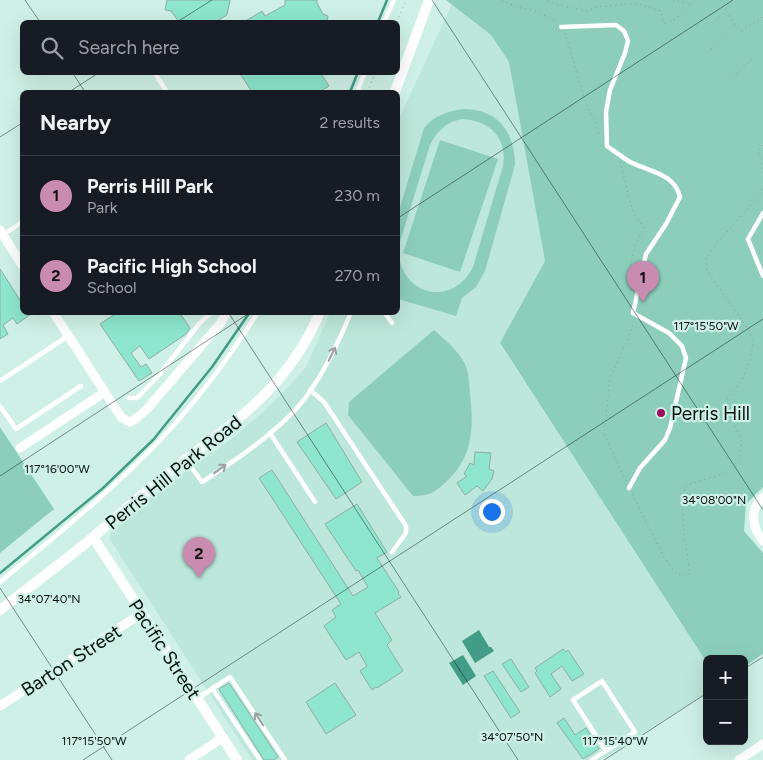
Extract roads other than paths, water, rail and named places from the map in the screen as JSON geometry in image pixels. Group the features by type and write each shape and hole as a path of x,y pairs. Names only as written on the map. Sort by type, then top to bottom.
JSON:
{"street":[{"path":"396,90 429,0"},
{"path":"2,232 20,258"},
{"path":"55,315 122,418 130,422 137,418 172,379 219,315"},
{"name":"Perris Hill Park Road","path":"0,610 93,538 160,480 256,404 278,383 295,359 319,315"},
{"path":"20,448 105,392"},
{"path":"763,497 752,513 755,528 763,541"},
{"name":"Pacific Street","path":"93,538 237,760"},
{"name":"Barton Street","path":"0,706 142,613"},
{"path":"189,760 222,738"},
{"path":"739,760 763,744"}],"lane":[{"path":"385,20 394,0"},
{"path":"561,26 616,25 624,31 628,41 610,90 606,112 607,146 630,161 672,181 678,187 680,197 666,224 646,254 633,313 669,333 682,346 686,358 666,440 640,468 629,488"},
{"path":"156,75 166,90"},
{"path":"358,90 364,75"},
{"path":"763,213 748,239 763,276"},
{"path":"2,232 20,223"},
{"path":"128,398 137,398 159,375 199,324 205,318 216,315"},
{"path":"0,582 114,486 174,425 236,347 256,315"},
{"path":"186,460 202,482 270,434 286,419 310,390 326,366 350,315"},
{"path":"386,315 392,323"},
{"path":"0,381 68,336"},
{"path":"159,375 172,379"},
{"path":"0,406 16,429 82,386"},
{"path":"310,390 324,402 406,526 406,533 392,552"},
{"path":"270,434 315,502"},
{"path":"197,699 230,677 285,760"},
{"path":"592,760 635,732 602,681 573,700 606,750"},
{"path":"212,688 260,760"}],"waterway":[{"path":"379,20 387,0"},
{"path":"351,90 357,75"},
{"path":"0,573 102,489 153,440 212,367 248,315"}],"place":[{"name":"Perris Hill Park","path":"643,302"},
{"name":"Perris Hill","path":"661,413"},
{"name":"Pacific High School","path":"199,578"}]}
